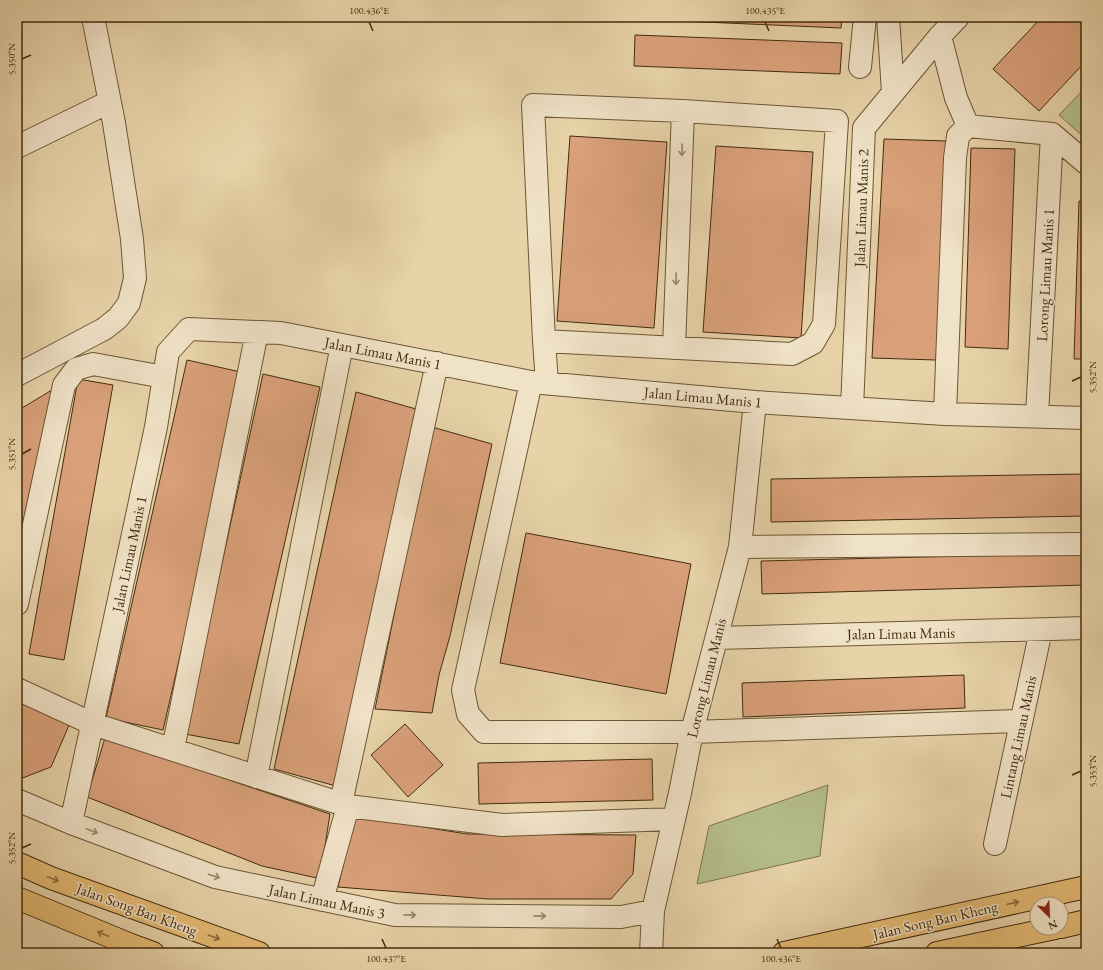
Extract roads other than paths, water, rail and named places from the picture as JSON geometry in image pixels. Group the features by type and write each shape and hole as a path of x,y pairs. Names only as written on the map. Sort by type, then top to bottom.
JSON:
{"main road":[{"name":"Jalan Song Ban Kheng","path":"17,863 51,878 258,953"},
{"name":"Jalan Song Ban Kheng","path":"784,953 1084,887"},
{"path":"17,898 131,946 152,953"},
{"path":"1069,925 1086,921"},
{"path":"937,953 1029,934"}],"street":[{"path":"17,375 104,329 118,318 129,303 135,278 132,239 114,123 93,17"},
{"path":"860,67 865,17"},
{"path":"888,17 893,92"},
{"name":"Jalan Limau Manis 2","path":"852,408 864,128 940,36 958,17"},
{"path":"940,36 956,98 968,126"},
{"path":"17,147 109,102"},
{"path":"544,341 792,354 813,343 824,324 837,121 683,111 533,105 544,341 539,382 463,690 468,714 484,732 692,732 1021,721"},
{"path":"674,348 683,111"},
{"path":"968,126 1052,134 1086,163"},
{"path":"944,414 955,158 958,136 968,126"},
{"name":"Lorong Limau Manis 1","path":"1037,416 1052,134"},
{"name":"Jalan Limau Manis 1","path":"71,823 154,435 168,352 189,329 281,333 539,382 755,402 944,414 1086,418"},
{"path":"173,749 257,332"},
{"path":"256,777 342,345"},
{"path":"322,900 344,805 437,363"},
{"path":"17,604 64,385 76,369 93,364 164,377"},
{"name":"Lorong Limau Manis","path":"651,953 653,911 692,732 707,669 717,638 740,547 755,402"},
{"path":"740,547 1086,544"},
{"name":"Jalan Limau Manis","path":"717,638 1086,628"},
{"name":"Lintang Limau Manis","path":"995,844 1041,630"},
{"path":"17,689 93,724 344,805 502,826 674,819"},
{"name":"Jalan Limau Manis 3","path":"17,800 71,823 215,877 396,915 621,917 653,911"}]}
